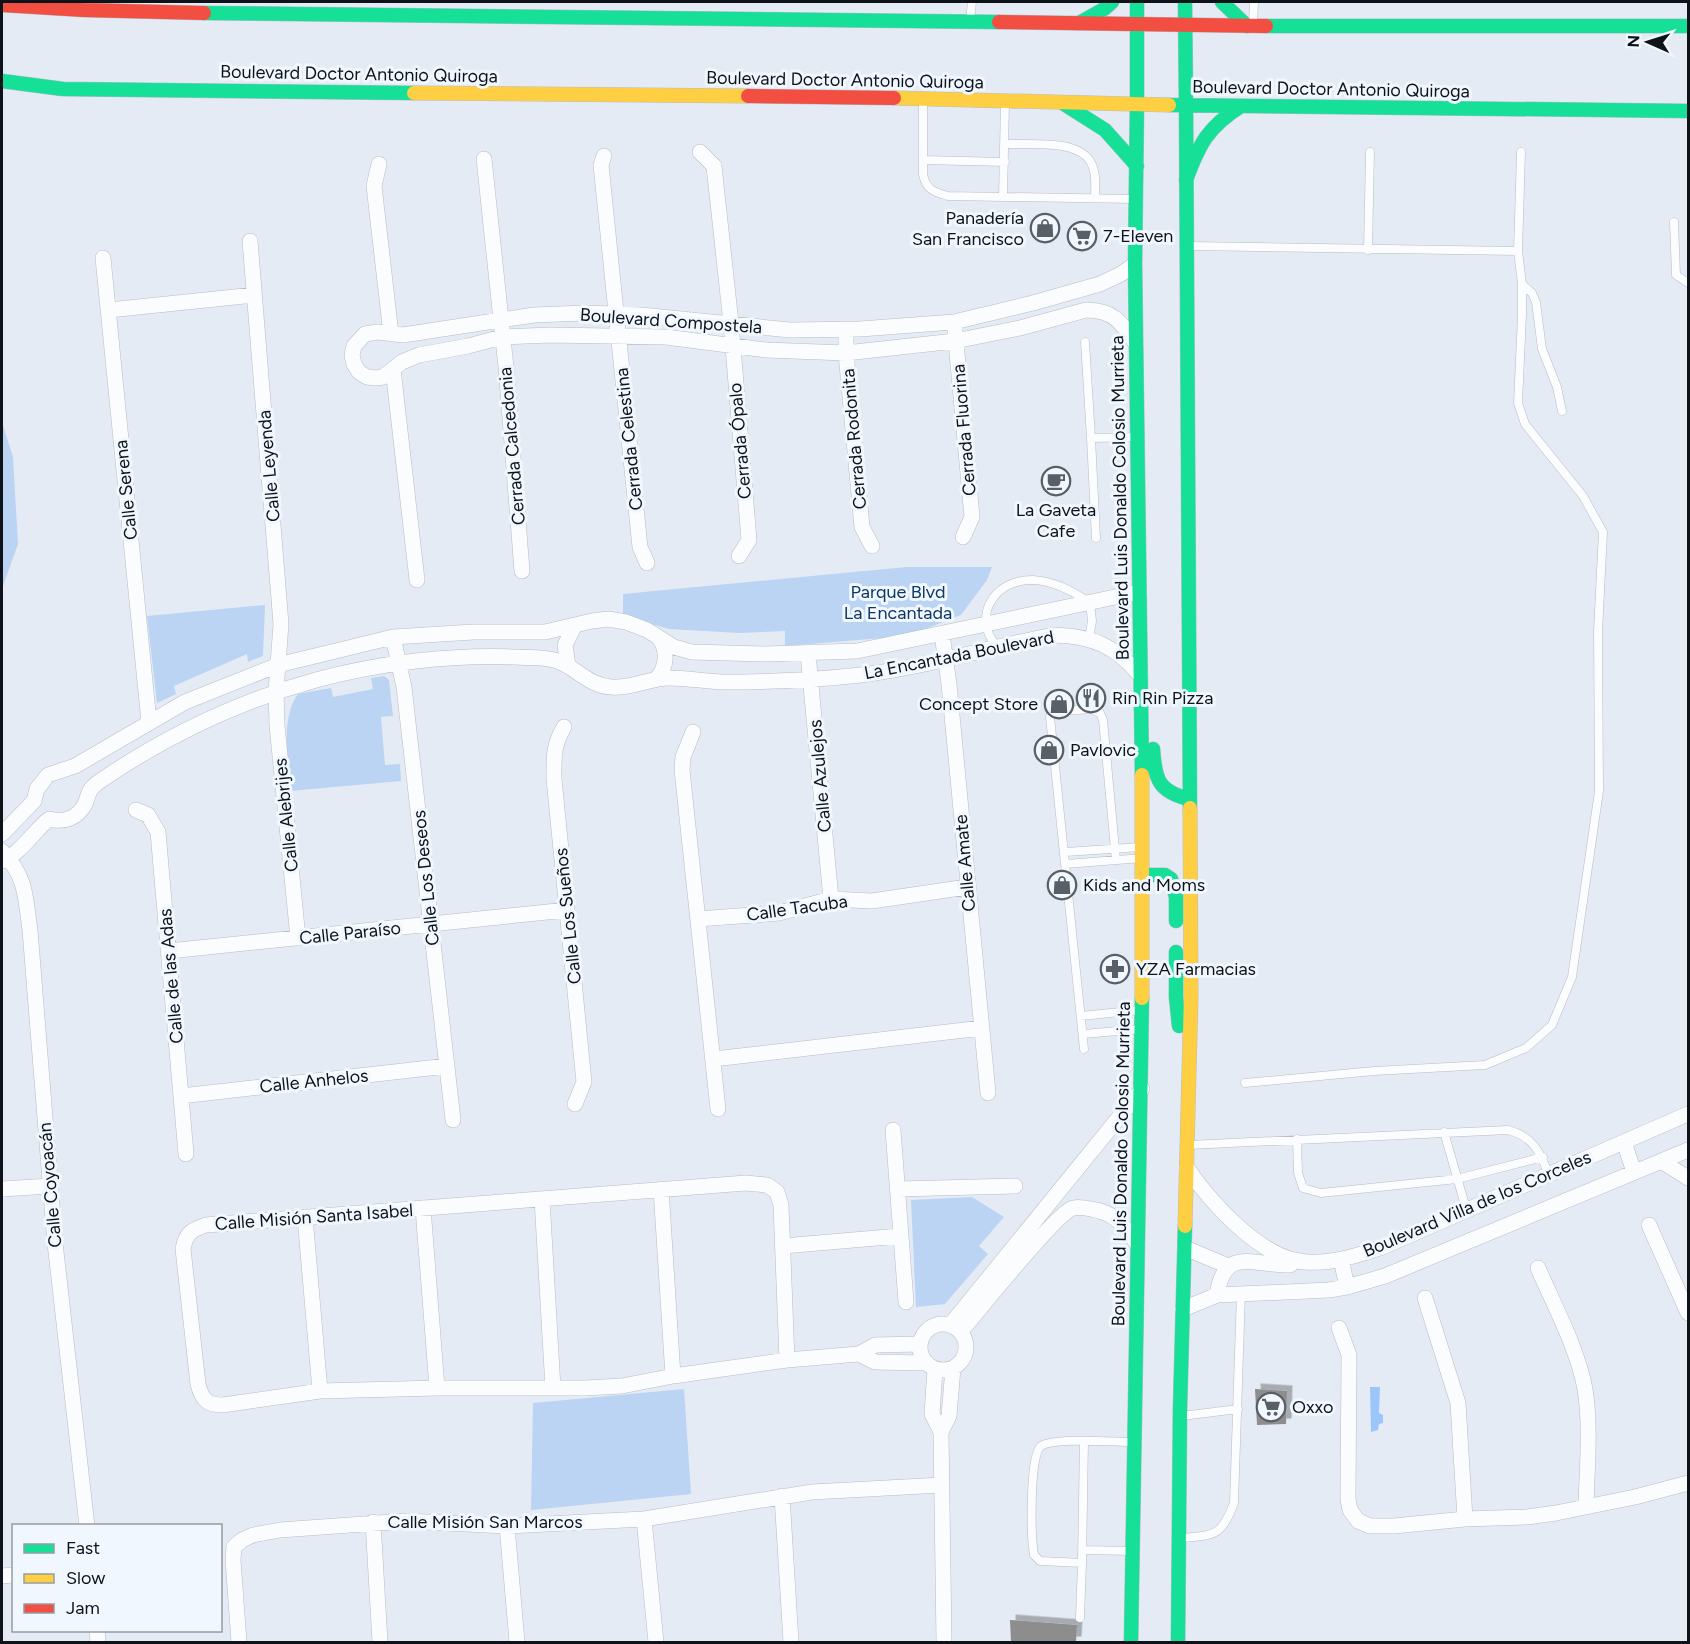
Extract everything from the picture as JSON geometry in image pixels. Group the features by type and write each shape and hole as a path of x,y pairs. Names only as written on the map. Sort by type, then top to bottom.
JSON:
{"main road":[{"path":"1079,23 1112,2"},
{"name":"Boulevard Luis Donaldo Colosio Murrieta","path":"1131,1642 1137,1244 1142,1089 1143,875 1135,264 1137,2"},
{"path":"1178,1642 1180,1416 1190,1077 1185,2"},
{"path":"1222,2 1250,26"},
{"path":"2,5 84,10 223,8 1185,26 1689,26"},
{"name":"Boulevard Doctor Antonio Quiroga","path":"2,81 63,89 923,98 1241,106 1689,111"},
{"path":"1059,102 1098,123 1117,139 1137,166"},
{"path":"1186,180 1203,137 1221,117 1241,106"},
{"path":"1141,703 1148,710 1155,772 1160,786 1168,793 1190,799"},
{"path":"1143,875 1167,876 1175,886 1177,902 1176,997 1180,1036 1190,1077"}],"street":[{"name":"Cerrada Ópalo","path":"700,152 714,166 731,323 748,540 739,556"},
{"name":"Cerrada Celestina","path":"604,156 601,165 615,314 640,547 647,562"},
{"name":"Cerrada Calcedonia","path":"484,159 522,572"},
{"path":"379,164 374,186 390,334"},
{"name":"Calle Leyenda","path":"250,241 281,624 276,691"},
{"name":"Calle Serena","path":"103,258 149,722"},
{"name":"Boulevard Compostela","path":"1135,264 1100,284 954,322 846,330 790,330 615,314 534,315 403,335 377,332 365,334 354,346 352,355 359,372 367,377 383,377 402,362 419,355 502,337 666,337 775,351 846,353 955,341 1020,328 1086,310 1107,313 1121,322 1136,344"},
{"path":"109,310 254,295"},
{"path":"1034,303 1037,322"},
{"name":"Cerrada Fluorina","path":"954,322 972,518 963,537"},
{"name":"Cerrada Rodonita","path":"846,330 846,353 862,526 872,546"},
{"path":"393,369 417,580"},
{"name":"La Encantada Boulevard","path":"2,834 34,801 37,789 48,775 75,766 184,702 278,665 393,637 473,632 545,632 608,619 626,622 647,630 674,647 692,652 808,654 857,651 1139,592"},
{"path":"568,666 565,645 574,627"},
{"name":"Calle Amate","path":"942,634 988,1093"},
{"name":"La Encantada Boulevard","path":"49,819 63,821 74,817 83,807 91,789 101,780 165,741 248,702 276,691 357,671 399,664 495,656 553,660 568,666 583,678 598,685 610,687 628,687 657,678 721,682 811,680 886,671 1054,635 1072,635 1109,647 1140,675"},
{"name":"Calle Los Deseos","path":"393,637 404,687 453,1120"},
{"path":"657,678 665,659 664,648 659,638"},
{"name":"Calle Azulejos","path":"808,654 831,899"},
{"name":"Calle Alebrijes","path":"276,691 277,725 298,938"},
{"name":"Calle Los Sueños","path":"564,727 554,750 554,763 584,1082 575,1104"},
{"path":"693,732 682,757 682,770 718,1109"},
{"path":"120,738 134,760"},
{"path":"4,856 49,819 38,811 34,801"},
{"name":"Calle de las Adas","path":"136,810 148,815 158,832 186,1154"},
{"name":"Calle Coyoacán","path":"4,856 20,873 28,920 50,1186 87,1524"},
{"name":"Calle Tacuba","path":"698,920 780,913 831,899 872,901 967,886"},
{"name":"Calle Paraíso","path":"169,951 567,910"},
{"path":"714,1059 982,1028"},
{"name":"Calle Anhelos","path":"181,1096 447,1066"},
{"path":"956,1328 1142,1089"},
{"name":"Boulevard Villa de los Corceles","path":"1187,1168 1203,1191 1246,1233 1272,1251 1296,1260 1320,1262 1341,1259 1380,1248 1689,1114"},
{"path":"893,1130 906,1302"},
{"path":"1624,1142 1634,1172"},
{"name":"Boulevard Villa de los Corceles","path":"1183,1309 1217,1295 1296,1293 1347,1287 1385,1276 1689,1150"},
{"path":"1661,1161 1689,1178"},
{"name":"Calle Misión Santa Isabel","path":"787,1360 781,1204 777,1192 772,1187 746,1183 206,1225 191,1230 185,1236 183,1249 198,1384 201,1395 211,1405 223,1406 320,1391 622,1386 673,1376 787,1360 859,1354 874,1345 920,1344"},
{"path":"2,1189 50,1186"},
{"path":"898,1189 1015,1186"},
{"path":"661,1189 673,1376"},
{"path":"543,1199 553,1388"},
{"path":"423,1208 437,1388"},
{"path":"956,1328 1054,1223 1073,1208 1104,1211 1119,1219 1137,1244"},
{"path":"304,1217 320,1391"},
{"path":"1649,1226 1689,1313"},
{"path":"783,1246 900,1236"},
{"path":"1185,1248 1228,1266"},
{"path":"1341,1259 1347,1287"},
{"path":"1217,1295 1220,1279 1228,1266 1252,1261 1290,1265 1296,1260"},
{"path":"1538,1268 1578,1363 1585,1389 1586,1506"},
{"path":"1425,1298 1458,1403 1465,1518"},
{"path":"941,1432 949,1416 953,1368 963,1359 966,1344 956,1328 943,1323 930,1328 925,1332 920,1344 922,1357 931,1366 953,1368"},
{"path":"1339,1328 1348,1355 1346,1474 1350,1510 1358,1521 1370,1526 1394,1526 1465,1518 1527,1517 1635,1497 1688,1484"},
{"name":"Calle Misión Santa Isabel","path":"859,1354 875,1362 931,1366"},
{"path":"931,1366 932,1414 941,1432 944,1642"},
{"name":"Calle Misión San Marcos","path":"239,1642 234,1547 253,1535 280,1530 373,1522 406,1521 507,1526 644,1519 782,1496 942,1485"},
{"path":"782,1496 791,1642"},
{"path":"644,1519 656,1642"},
{"path":"373,1522 380,1642"},
{"path":"507,1526 516,1642"}],"lane":[{"path":"969,22 972,2"},
{"path":"1250,26 1254,2"},
{"path":"923,98 924,183 935,193 948,196 1136,199"},
{"path":"1004,197 1005,100"},
{"path":"1005,144 1064,146 1073,147 1082,152 1090,161 1095,173 1095,198"},
{"path":"1368,250 1370,152"},
{"path":"1245,1083 1374,1071 1485,1065 1526,1048 1552,1025 1572,977 1599,791 1598,630 1603,532 1583,496 1525,424 1518,403 1522,284 1518,251 1521,152"},
{"path":"922,160 1005,162"},
{"path":"1674,222 1676,275 1689,284"},
{"path":"1187,246 1518,251"},
{"path":"1522,284 1532,293 1536,302 1542,349 1557,387 1562,411"},
{"path":"1085,342 1096,538"},
{"path":"1091,438 1137,437"},
{"path":"997,647 991,641 987,624 986,609 990,600 1008,586 1032,580 1056,585 1090,603 1092,621 1089,639"},
{"path":"1084,1049 1050,717 1054,711 1091,709 1100,713 1103,720 1116,860"},
{"path":"1065,852 1115,849 1143,853"},
{"path":"1066,864 1116,860 1143,853"},
{"path":"1081,1016 1141,1010"},
{"path":"1083,1034 1141,1029"},
{"path":"1188,1145 1508,1130 1520,1133 1530,1140 1543,1157 1548,1174"},
{"path":"1444,1132 1467,1212"},
{"path":"1297,1139 1298,1173 1303,1188 1321,1193 1457,1179 1543,1157"},
{"path":"1179,1539 1213,1534 1226,1525 1234,1503 1241,1293"},
{"path":"1180,1416 1238,1409"},
{"path":"1080,1618 1084,1442"},
{"path":"1082,1563 1036,1559 1033,1549 1032,1521 1035,1461 1038,1450 1043,1445 1052,1443 1134,1442"},
{"path":"1083,1550 1133,1551"}],"green space":[{"path":"2,422 13,457 18,544 2,589"},
{"name":"Parque Blvd La Encantada","path":"907,567 992,567 987,580 961,615 907,636 785,646 785,631 740,633 669,629 623,616 623,594"},
{"path":"265,605 263,656 248,662 247,654 174,686 176,694 157,703 147,616"},
{"path":"384,676 389,680 393,716 381,717 385,765 400,764 401,781 290,791 287,728 292,704 298,694 331,688 333,697 373,689 371,678"},
{"path":"972,1197 1004,1217 979,1246 988,1254 945,1304 916,1307 911,1200"},
{"path":"684,1389 691,1494 531,1510 533,1403"}],"shaded area":[{"path":"1370,1387 1380,1387 1379,1413 1383,1415 1383,1423 1379,1424 1378,1430 1371,1432"}],"building":[{"name":"Oxxo","path":"1255,1389 1287,1391 1286,1424 1257,1425"},
{"path":"1010,1620 1077,1625 1076,1642 1011,1642"}],"traffic: fast":[{"path":"1079,23 1112,2"},
{"path":"1137,2 1137,104"},
{"path":"1185,2 1186,105"},
{"path":"1222,2 1247,26"},
{"path":"204,13 999,22"},
{"path":"1266,26 1688,26"},
{"path":"2,81 63,89 414,93"},
{"path":"1064,104 1105,130 1137,166"},
{"path":"1137,104 1135,264 1142,775"},
{"path":"1169,105 1688,111"},
{"path":"1186,105 1190,808"},
{"path":"1186,180 1195,156 1206,137 1220,121 1241,106"},
{"path":"1153,749 1155,768 1160,783 1171,792 1190,799"},
{"path":"1143,875 1165,875 1171,879 1176,897 1176,921"},
{"path":"1176,952 1176,997 1179,1026"},
{"path":"1131,1642 1142,998"},
{"path":"1178,1642 1180,1409 1185,1226"}],"traffic: slow":[{"path":"414,93 748,96"},
{"path":"894,98 1169,105"},
{"path":"1142,775 1142,998"},
{"path":"1185,1226 1191,995 1190,808"}],"traffic: jam":[{"path":"2,5 204,13"},
{"path":"999,22 1266,26"},
{"path":"748,96 894,98"}],"place":[{"name":"Panadería San Francisco","path":"1045,228"},
{"name":"7-Eleven","path":"1082,236"},
{"name":"La Gaveta Cafe","path":"1056,481"},
{"name":"Rin Rin Pizza","path":"1091,698"},
{"name":"Concept Store","path":"1059,704"},
{"name":"Pavlovic","path":"1049,750"},
{"name":"Kids and Moms","path":"1062,885"},
{"name":"YZA Farmacias","path":"1115,969"},
{"name":"Oxxo","path":"1271,1407"}]}
